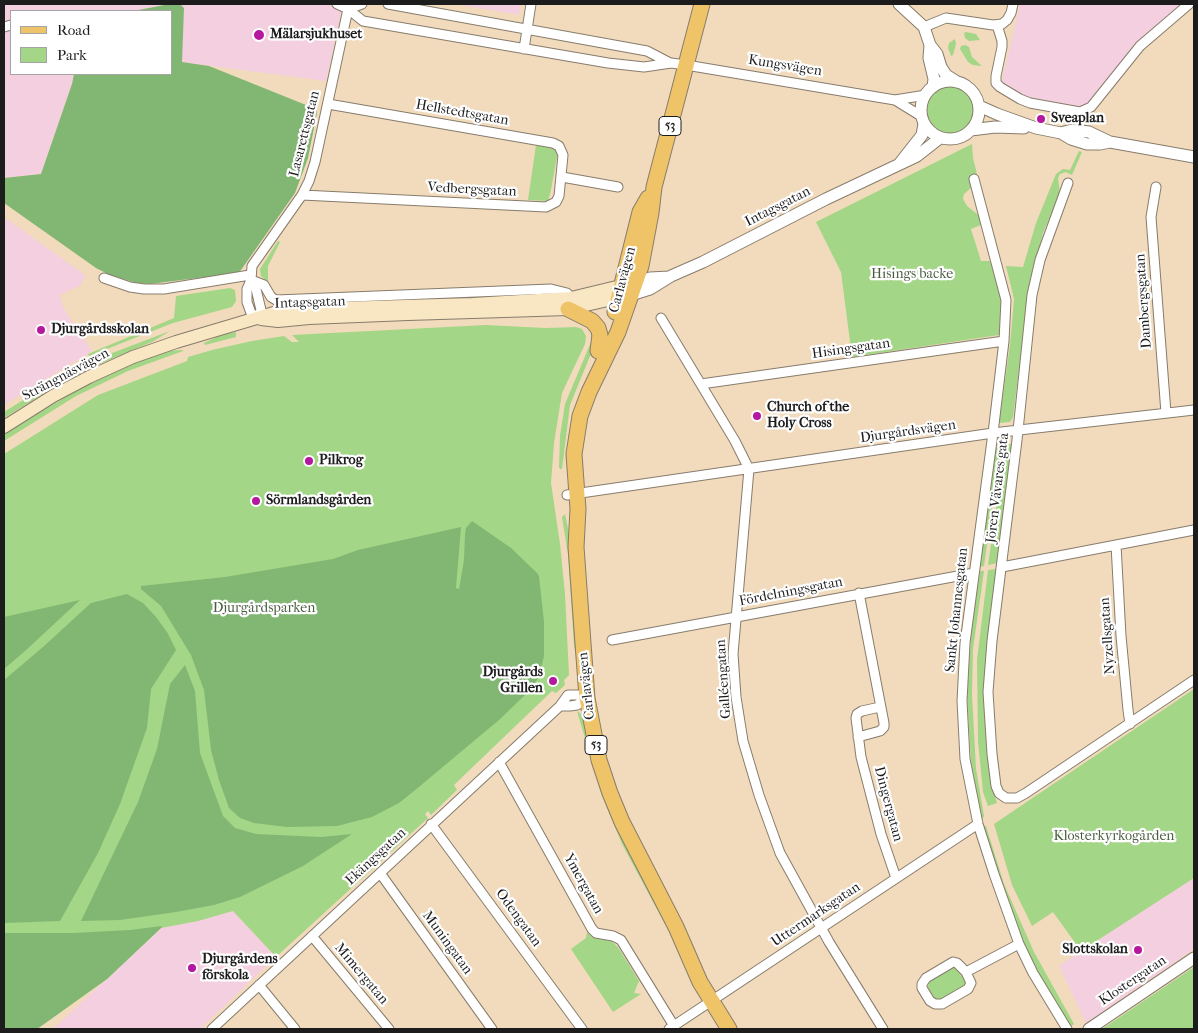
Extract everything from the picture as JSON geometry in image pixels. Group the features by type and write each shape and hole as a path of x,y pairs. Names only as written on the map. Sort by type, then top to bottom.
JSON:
{"main road":[{"name":"Carlavägen","path":"572,494 574,454 580,416 589,392 614,341 627,290 640,212 654,187 702,4"},
{"name":"Carlavägen","path":"627,290 579,391 571,418 565,454 572,494 587,698 597,751 610,793 638,855 676,927 700,982 740,1029"},
{"name":"Intagsgatan","path":"258,318 278,321 570,304 627,290"},
{"path":"570,304 598,328 600,335 598,351"},
{"name":"Strängnäsvägen","path":"4,427 89,376 133,357 207,332 258,318"},
{"name":"Carlavägen","path":"715,998 730,1029"}],"street":[{"name":"Kungsvägen","path":"337,4 348,9 363,21 608,63 644,67 671,63 895,100 929,91"},
{"path":"348,9 362,4"},
{"name":"Kungsvägen","path":"388,4 647,51 671,63"},
{"path":"524,49 531,4"},
{"path":"899,4 924,27 930,45 937,54 946,75 969,88 974,93 979,106 978,118 972,130"},
{"path":"924,27 946,18 997,25 1002,24 1007,20 1013,4"},
{"path":"997,25 1002,41 996,76 996,82 1000,87 1024,101 1080,112 1090,107 1140,46 1189,4"},
{"name":"Lasarettsgatan","path":"251,278 252,266 302,195 315,162 348,9"},
{"path":"930,45 929,58 934,79 921,104 922,120 929,131 940,138 957,139 972,130 995,127 1036,128"},
{"path":"644,67 647,51"},
{"path":"929,91 942,82 956,82"},
{"name":"Kungsvägen","path":"895,100 922,120"},
{"name":"Hellstedtsgatan","path":"328,104 553,143 562,150 562,177"},
{"path":"979,106 1036,128 1061,133 1071,140 1087,144 1110,142 1194,157"},
{"name":"Intagsgatan","path":"899,165 922,135 922,120"},
{"name":"Intagsgatan","path":"627,290 650,278 671,276 703,262 826,199 917,156 940,138"},
{"path":"562,177 618,187"},
{"name":"Vedbergsgatan","path":"302,195 546,207 556,202 559,196 562,177"},
{"name":"Sankt Johannesgatan","path":"974,179 1006,300 1004,341 994,433 965,643 962,702 965,759 978,824 1019,944 1033,973 1067,1029"},
{"name":"Jören Vävares gata","path":"1068,183 1040,260 1032,296 1018,431 992,641 988,692 992,754 996,786 999,793 1006,798 1017,798 1130,724"},
{"name":"Dambergsgatan","path":"1156,187 1151,217 1166,413"},
{"path":"104,278 130,287 164,289 251,278 261,310 258,318"},
{"name":"Intagsgatan","path":"251,278 264,285 270,297 276,300 551,289 567,293 570,304"},
{"path":"661,318 735,441 749,469"},
{"name":"Hisingsgatan","path":"701,384 1004,341"},
{"name":"Djurgårdsvägen","path":"572,494 994,433 1194,410"},
{"name":"Galléengatan","path":"749,469 733,654 736,697 743,741 759,795 780,853 822,929 883,1029"},
{"path":"1002,567 1194,530"},
{"name":"Nyzellsgatan","path":"1116,545 1121,636 1130,724"},
{"name":"Fördelningsgatan","path":"612,640 974,573"},
{"path":"858,737 880,731 884,727 859,593"},
{"path":"1130,724 1194,680"},
{"name":"Ekängsgatan","path":"212,1029 560,706 577,705 587,698"},
{"name":"Dingergatan","path":"880,707 858,714 856,718 861,757 880,834 896,878"},
{"name":"Ymergatan","path":"498,762 592,929 596,933 614,936 621,940 671,1028"},
{"name":"Odengatan","path":"431,824 582,1029"},
{"name":"Uttermarksgatan","path":"671,1028 978,824"},
{"name":"Muningatan","path":"380,873 492,1029"},
{"name":"Mimergatan","path":"312,936 388,1029"},
{"path":"966,972 1019,944"},
{"name":"Klostergatan","path":"1089,1029 1194,958"},
{"path":"953,962 957,963 966,972 970,983 968,989 942,1004 935,1004 930,1001 922,988 926,978 953,962"},
{"path":"259,985 295,1029"}],"shaded area":[{"path":"4,4 170,4 138,10 10,10 10,75 74,75 41,174 4,178"},
{"name":"Mälarsjukhuset","path":"180,4 343,4 326,81 181,62 184,8"},
{"path":"455,4 521,4 519,15"},
{"path":"1020,4 1182,4 1141,38 1087,105 1075,108 1023,96 1002,82"},
{"name":"Djurgårdsskolan","path":"4,217 85,275 81,285 60,295 64,309 92,351 4,405"},
{"name":"Slottskolan","path":"1194,878 1194,949 1086,1023 1059,966"},
{"name":"Djurgårdens förskola","path":"233,911 276,957 200,1029 53,1029 161,928 198,921"}],"green space":[{"path":"180,4 184,8 182,62 209,66 316,109 317,113 308,158 295,193 237,273 150,284 137,283 110,275 96,268 4,203 4,178 41,174 74,75 172,75 172,10 138,10"},
{"path":"964,33 976,34 980,40 969,41 965,38"},
{"path":"955,39 956,44 951,56 948,48 949,43"},
{"path":"961,46 969,47 972,57 982,66 973,65 968,62 960,49"},
{"path":"951,86 960,88 968,93 973,101 975,110 973,119 968,127 960,132 951,134 942,132 934,127 929,119 927,110 929,101 934,93 942,88"},
{"name":"Hisings backe","path":"972,144 977,174 970,176 972,187 964,194 963,199 967,206 981,217 983,224 971,229 981,261 990,261 1001,297 999,335 852,357 841,272 816,222"},
{"path":"536,145 551,147 558,151 548,201 528,200"},
{"path":"1079,151 1082,152 1072,175 1066,172 1060,174 1058,178 1060,193 1043,233 1028,297 1013,417 1010,422 999,423 1010,345 1014,299 1006,266 1023,267 1036,223 1056,174 1063,169 1070,170"},
{"path":"278,241 280,242 268,266 268,282 261,276 260,269"},
{"path":"230,288 235,290 236,301 232,307 173,323 89,356 88,354 174,318 176,296"},
{"name":"Djurgårdsparken","path":"486,325 545,328 576,327 582,329 586,336 585,344 562,393 554,443 551,483 565,594 569,675 564,680 565,685 556,693 552,691 454,785 457,790 431,815 428,811 425,814 428,818 276,957 233,911 198,921 161,928 107,979 37,1029 4,1029 4,454 98,395 187,361 188,357 212,350 284,336 292,342 299,342 292,335"},
{"path":"170,331 152,342 90,368 57,385 4,418 4,412 57,379 99,358"},
{"path":"591,331 597,339 570,405 562,469 560,469 560,436 565,404 591,342"},
{"path":"236,332 236,337 205,345 204,343 221,335"},
{"path":"183,350 128,371 76,396 4,441 4,435 13,428 81,388 166,351"},
{"path":"1007,444 1015,444 997,563 988,565 1005,446"},
{"path":"1001,446 984,566 980,567 996,448"},
{"path":"565,514 572,548 577,659 574,646 568,554 562,517"},
{"path":"472,521 511,548 539,576 544,622 544,656 539,677 528,692 499,720 414,791 399,803 372,817 337,826 287,827 254,823 240,818 229,808 219,780 211,750 204,690 191,655 161,606 141,589 141,586 225,577 333,559 358,550 461,527 456,588 459,589 464,560 466,528"},
{"path":"998,569 986,655 985,690 987,752 992,786 997,803 988,806 983,792 978,741 977,660 988,570"},
{"path":"980,571 984,571 973,649 972,694 976,769 984,816 982,820 972,776 967,694 972,625"},
{"path":"127,594 143,603 156,617 167,632 176,650 151,689 147,728 120,804 98,853 60,921 4,923 4,680 91,603"},
{"path":"80,600 25,651 4,669 4,617"},
{"path":"185,665 195,691 200,753 223,816 235,828 256,834 321,837 352,834 303,866 240,897 214,905 176,912 120,920 81,921 138,802 157,749 170,684"},
{"name":"Klosterkyrkogården","path":"1194,689 1194,878 1081,951 1053,912 1032,926 1012,885 994,824"},
{"path":"577,711 583,716 591,756 676,942 622,844 602,796"},
{"path":"983,825 986,826 1004,884 1034,952 1074,1024 1070,1027 1044,987 1020,938 996,872"},
{"path":"162,926 107,979 37,1029 4,1029 4,933 73,933"},
{"path":"587,932 592,937 611,941 618,947 639,981 634,993 641,994 613,1012 571,949 586,938"},
{"path":"951,966 956,967 966,983 963,987 939,1001 928,987 929,980"},
{"path":"1194,967 1194,1029 1102,1029"}],"place":[{"name":"Mälarsjukhuset","path":"259,35"},
{"name":"Sveaplan","path":"1041,119"},
{"name":"Djurgårdsskolan","path":"41,330"},
{"name":"Church of the Holy Cross","path":"757,416"},
{"name":"Pilkrog","path":"309,461"},
{"name":"Sörmlandsgården","path":"256,501"},
{"name":"Djurgårds Grillen","path":"553,681"},
{"name":"Slottskolan","path":"1138,950"},
{"name":"Djurgårdens förskola","path":"192,968"}]}
